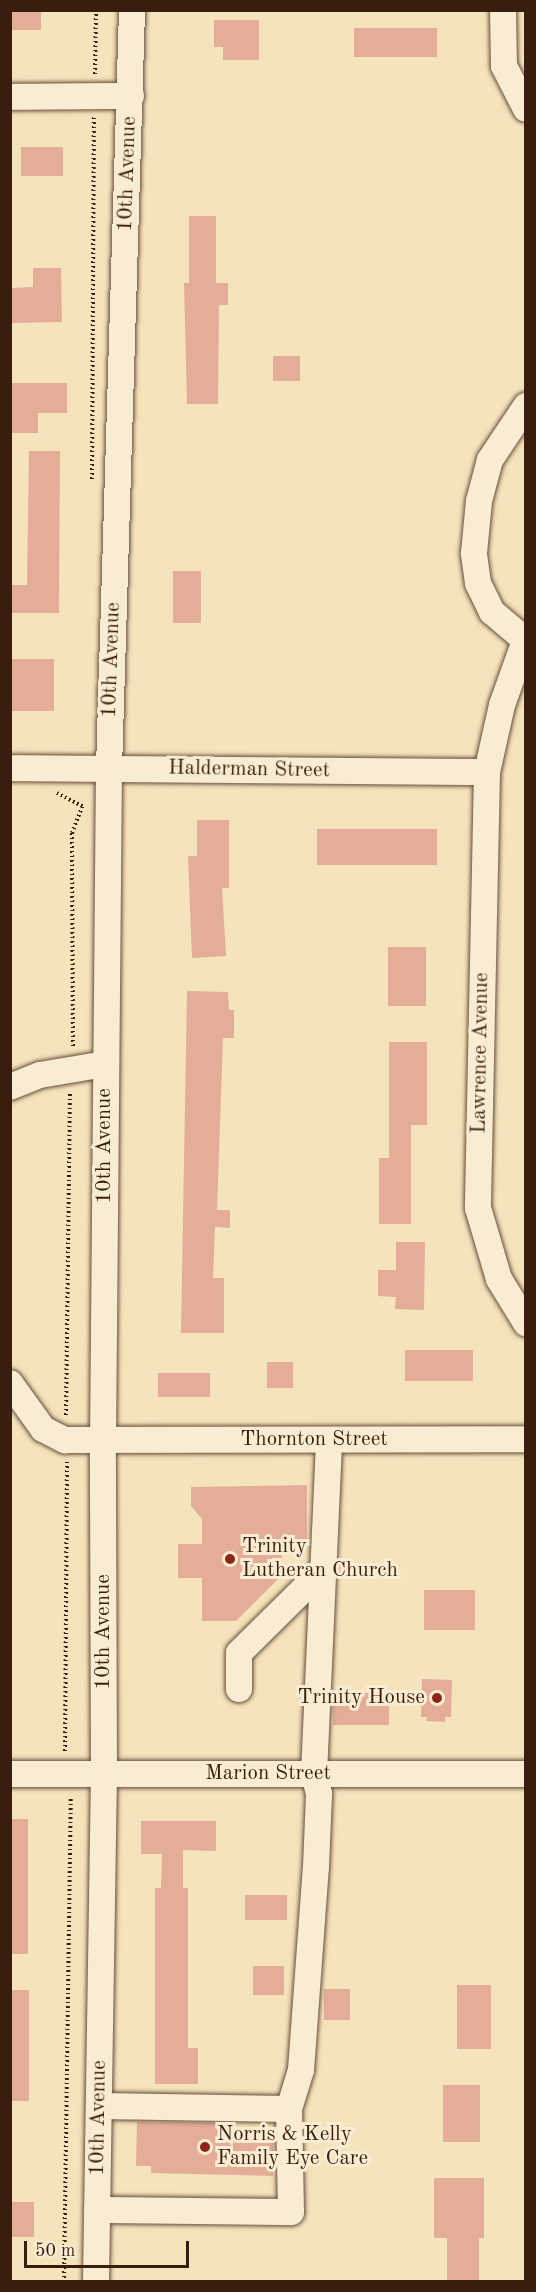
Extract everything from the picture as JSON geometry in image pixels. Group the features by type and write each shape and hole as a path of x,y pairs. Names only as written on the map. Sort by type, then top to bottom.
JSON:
{"street":[{"name":"10th Avenue","path":"96,2282 104,1775 105,1064 98,768 131,96 132,10"},
{"path":"503,10 525,109"},
{"path":"10,97 131,96"},
{"path":"525,406 490,460 479,501 474,553 478,583 492,612 525,638"},
{"name":"Lawrence Avenue","path":"525,638 502,705 487,772 478,1208 499,1279 525,1323"},
{"name":"Halderman Street","path":"10,768 487,772"},
{"path":"10,1087 70,1068 105,1064"},
{"path":"11,1384 43,1429 65,1440"},
{"name":"Thornton Street","path":"65,1440 525,1439"},
{"path":"97,2210 291,2212 289,2109 301,2070 316,1867 319,1794 314,1774 329,1440"},
{"path":"239,1689 239,1653 323,1570"},
{"name":"Marion Street","path":"10,1774 525,1774"},
{"path":"99,2106 289,2109"}],"path":[{"path":"92,481 96,10"},
{"path":"64,2282 71,1774 62,1740 70,1068 75,1026 72,834 98,768"},
{"path":"44,792 55,792 83,806"}],"building":[{"path":"10,10 41,10 41,30 10,30"},
{"path":"214,20 259,20 259,60 223,60 223,47 214,47"},
{"path":"354,28 437,28 437,57 354,57"},
{"path":"21,147 63,147 63,176 21,176"},
{"path":"189,216 216,216 216,283 228,283 228,305 219,305 218,404 187,404 184,283 189,283"},
{"path":"33,268 61,268 62,322 11,323 11,288 33,287"},
{"path":"273,356 300,356 300,381 273,381"},
{"path":"10,383 67,383 67,413 38,413 38,433 10,433"},
{"path":"29,451 60,451 59,613 10,613 10,585 27,585"},
{"path":"173,571 201,571 201,623 173,623"},
{"path":"12,659 54,659 54,711 12,711"},
{"path":"197,820 229,820 229,888 222,888 226,956 192,958 188,856 197,856"},
{"path":"317,829 437,829 437,865 317,865"},
{"path":"388,947 426,947 426,1006 388,1006"},
{"path":"187,991 228,992 229,1010 234,1010 234,1038 223,1038 217,1210 230,1210 230,1228 215,1227 213,1278 224,1278 224,1333 181,1333"},
{"path":"389,1042 427,1042 427,1125 411,1125 411,1224 379,1224 379,1158 389,1158"},
{"path":"396,1242 425,1242 424,1310 395,1309 396,1297 378,1296 378,1270 396,1270"},
{"path":"405,1350 473,1350 473,1381 405,1381"},
{"path":"267,1362 293,1362 293,1388 267,1388"},
{"path":"158,1373 210,1373 210,1397 158,1397"},
{"name":"Trinity Lutheran Church","path":"307,1485 307,1541 281,1541 282,1575 236,1621 202,1621 202,1578 178,1578 178,1544 202,1544 202,1519 191,1506 191,1487"},
{"path":"424,1590 475,1590 475,1630 424,1630"},
{"name":"Trinity House","path":"422,1679 452,1680 451,1717 445,1717 445,1722 426,1721 427,1717 421,1717"},
{"path":"333,1693 389,1693 389,1725 333,1725"},
{"path":"10,1819 28,1819 28,1954 10,1954"},
{"path":"141,1821 216,1821 216,1851 183,1850 183,1888 188,1888 188,2048 198,2048 198,2084 155,2084 155,1888 161,1888 162,1854 141,1854"},
{"path":"245,1895 287,1895 287,1920 245,1920"},
{"path":"253,1966 284,1966 284,1995 253,1995"},
{"path":"457,1985 491,1985 491,2049 457,2049"},
{"path":"324,1989 350,1989 350,2020 324,2020"},
{"path":"10,1990 29,1990 29,2101 10,2101"},
{"path":"443,2085 480,2085 480,2142 443,2142"},
{"name":"Norris & Kelly Family Eye Care","path":"137,2122 233,2123 233,2128 274,2129 273,2176 151,2173 151,2166 136,2166"},
{"path":"434,2178 484,2178 484,2238 479,2238 479,2282 447,2282 447,2238 434,2238"},
{"path":"10,2202 34,2202 34,2237 10,2237"}],"place":[{"name":"Trinity Lutheran Church","path":"230,1559"},
{"name":"Trinity House","path":"437,1698"},
{"name":"Norris & Kelly Family Eye Care","path":"205,2147"}]}
